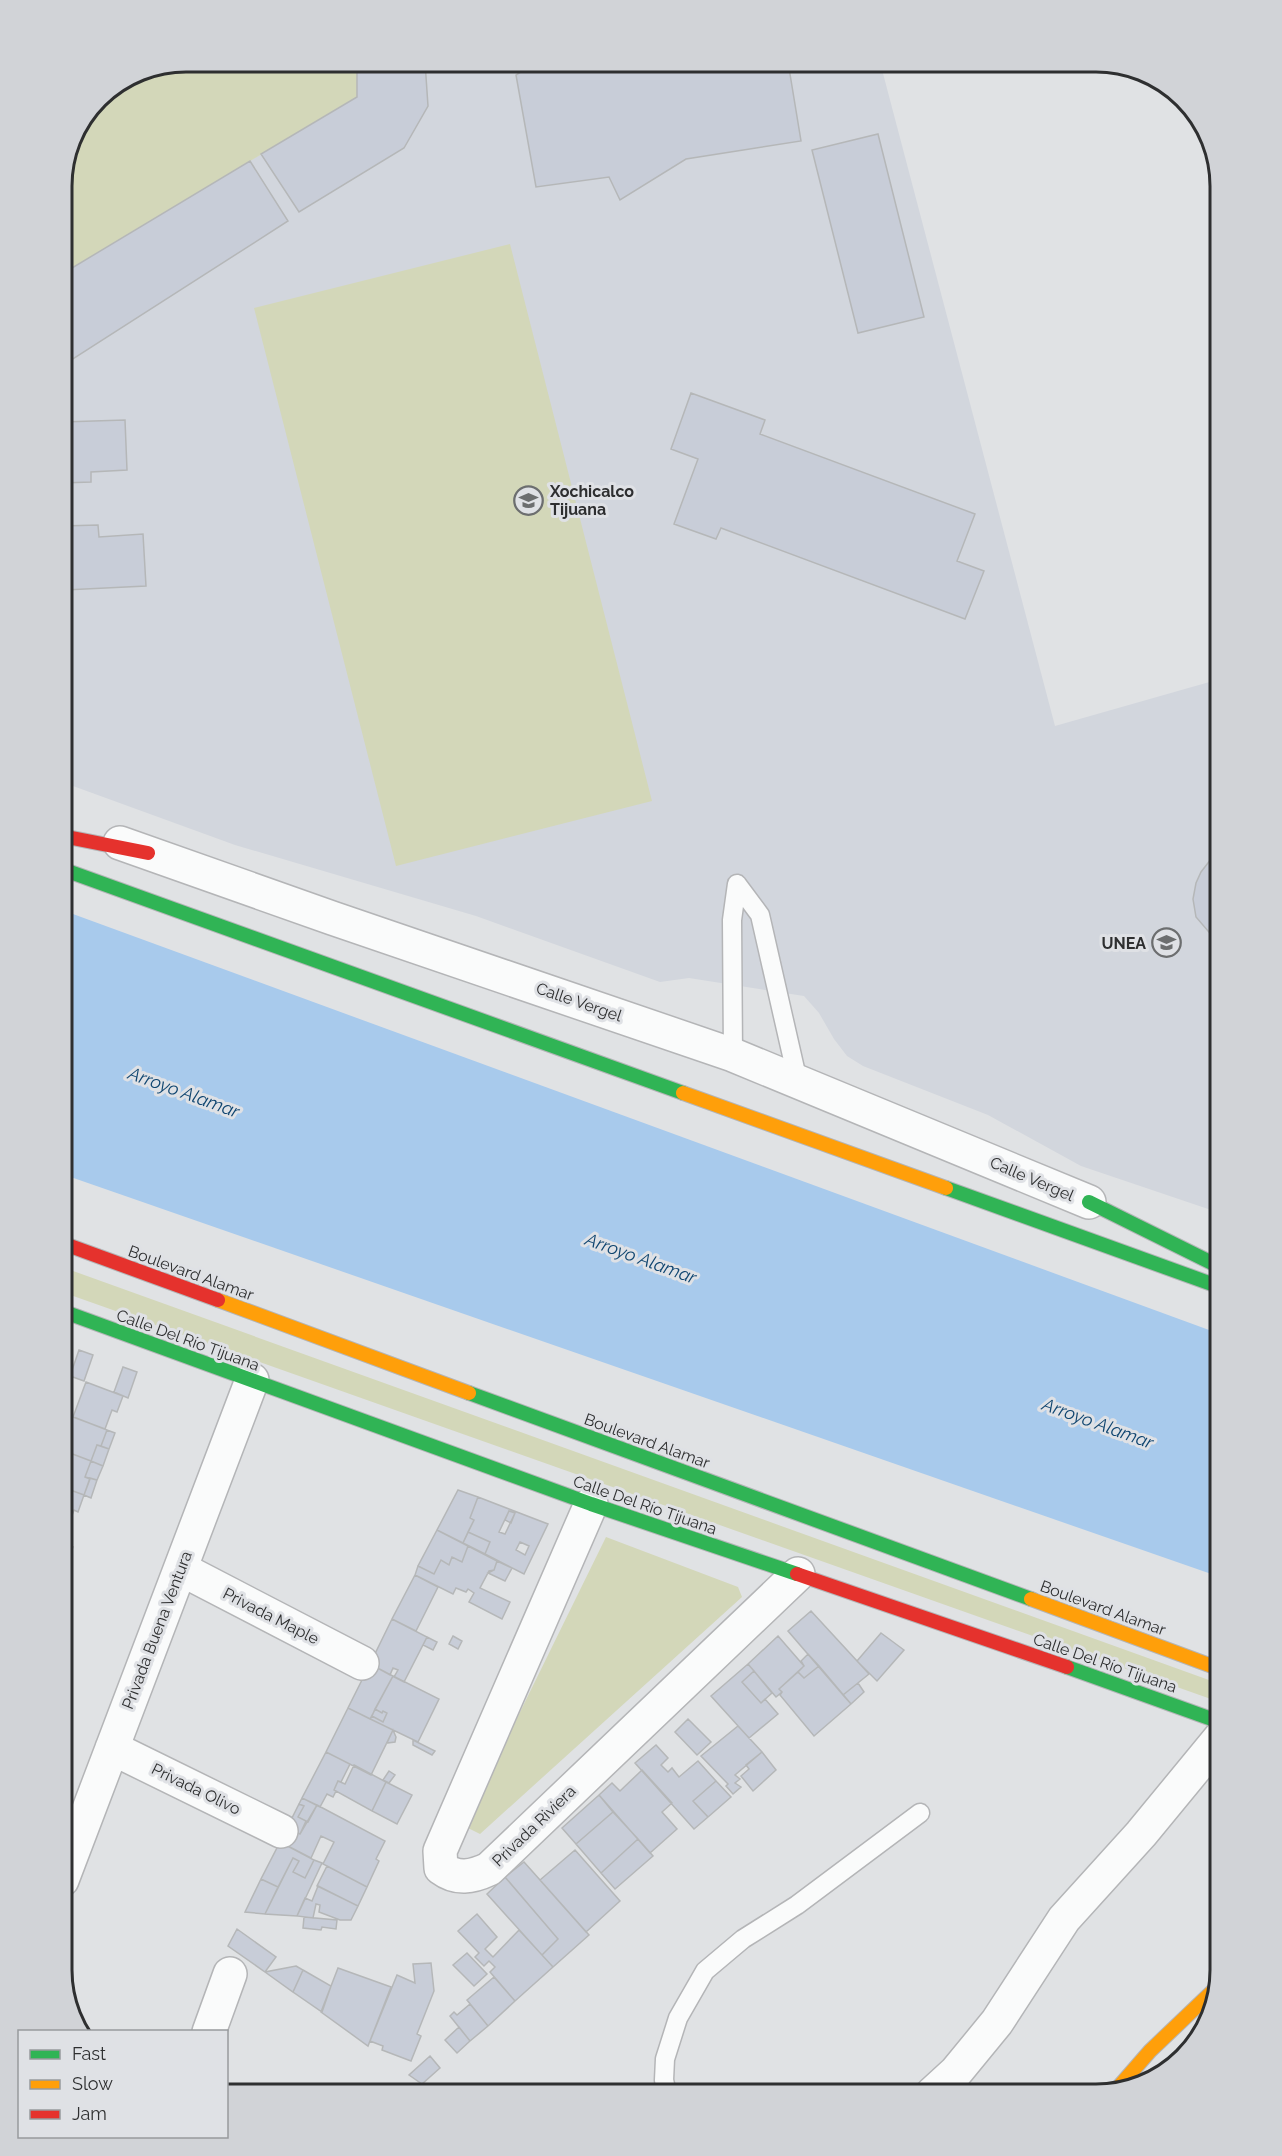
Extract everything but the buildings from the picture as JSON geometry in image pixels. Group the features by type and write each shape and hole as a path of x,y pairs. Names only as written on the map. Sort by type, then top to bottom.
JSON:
{"main road":[{"path":"72,838 148,853"},
{"path":"72,873 1210,1283"},
{"path":"1089,1202 1210,1249"},
{"path":"1089,1202 1210,1262"},
{"name":"Boulevard Alamar","path":"72,1247 1210,1665"},
{"name":"Calle Del Río Tijuana","path":"72,1315 591,1504 1112,1682 1210,1718"},
{"path":"1124,2080 1150,2051 1207,1997"}],"street":[{"name":"Calle Vergel","path":"72,826 332,918 734,1055 1089,1202"},
{"name":"Privada Buena Ventura","path":"72,1854 252,1380"},
{"name":"Privada Riviera","path":"591,1504 440,1851 441,1868 450,1875 475,1876 489,1869 798,1574"},
{"name":"Privada Maple","path":"181,1569 362,1663"},
{"name":"Privada Olivo","path":"112,1748 281,1831"},
{"path":"943,2084 956,2072 996,2022 1064,1919 1149,1826 1210,1751"},
{"path":"209,2030 230,1974"}],"lane":[{"path":"734,1055 732,920 737,884 760,915 798,1082"},
{"path":"665,2084 665,2059 678,2018 705,1971 743,1939 797,1905 920,1813"}],"shaded area":[{"name":"Xochicalco Tijuana","path":"357,72 883,72 1055,726 1210,682 1210,1210 1081,1166 988,1115 863,1066 847,1056 819,1013 804,996 689,978 660,982 476,916 235,845 72,786 72,268 356,97"}],"green space":[{"path":"357,72 357,97 72,268 72,178 76,156 91,123 105,105 123,91 142,81 171,73"},
{"path":"510,244 652,801 396,866 254,308"},
{"path":"72,1271 1210,1680 1210,1699 72,1296"},
{"path":"606,1537 738,1587 742,1597 480,1834 464,1826"}],"water":[{"name":"Arroyo Alamar","path":"72,914 1210,1330 1210,1574 72,1177"}],"traffic: fast":[{"path":"72,873 683,1093"},
{"path":"946,1188 1210,1283"},
{"path":"1089,1202 1210,1262"},
{"path":"72,1315 591,1504 797,1574"},
{"path":"469,1393 1031,1599"},
{"path":"1067,1667 1210,1718"}],"traffic: slow":[{"path":"683,1093 946,1188"},
{"path":"218,1300 469,1393"},
{"path":"1031,1599 1210,1665"},
{"path":"1124,2080 1150,2051 1207,1997"}],"traffic: jam":[{"path":"72,838 148,853"},
{"path":"72,1247 218,1300"},
{"path":"797,1574 1067,1667"}],"place":[{"name":"Xochicalco Tijuana","path":"529,500"},
{"name":"UNEA","path":"1167,943"}]}
